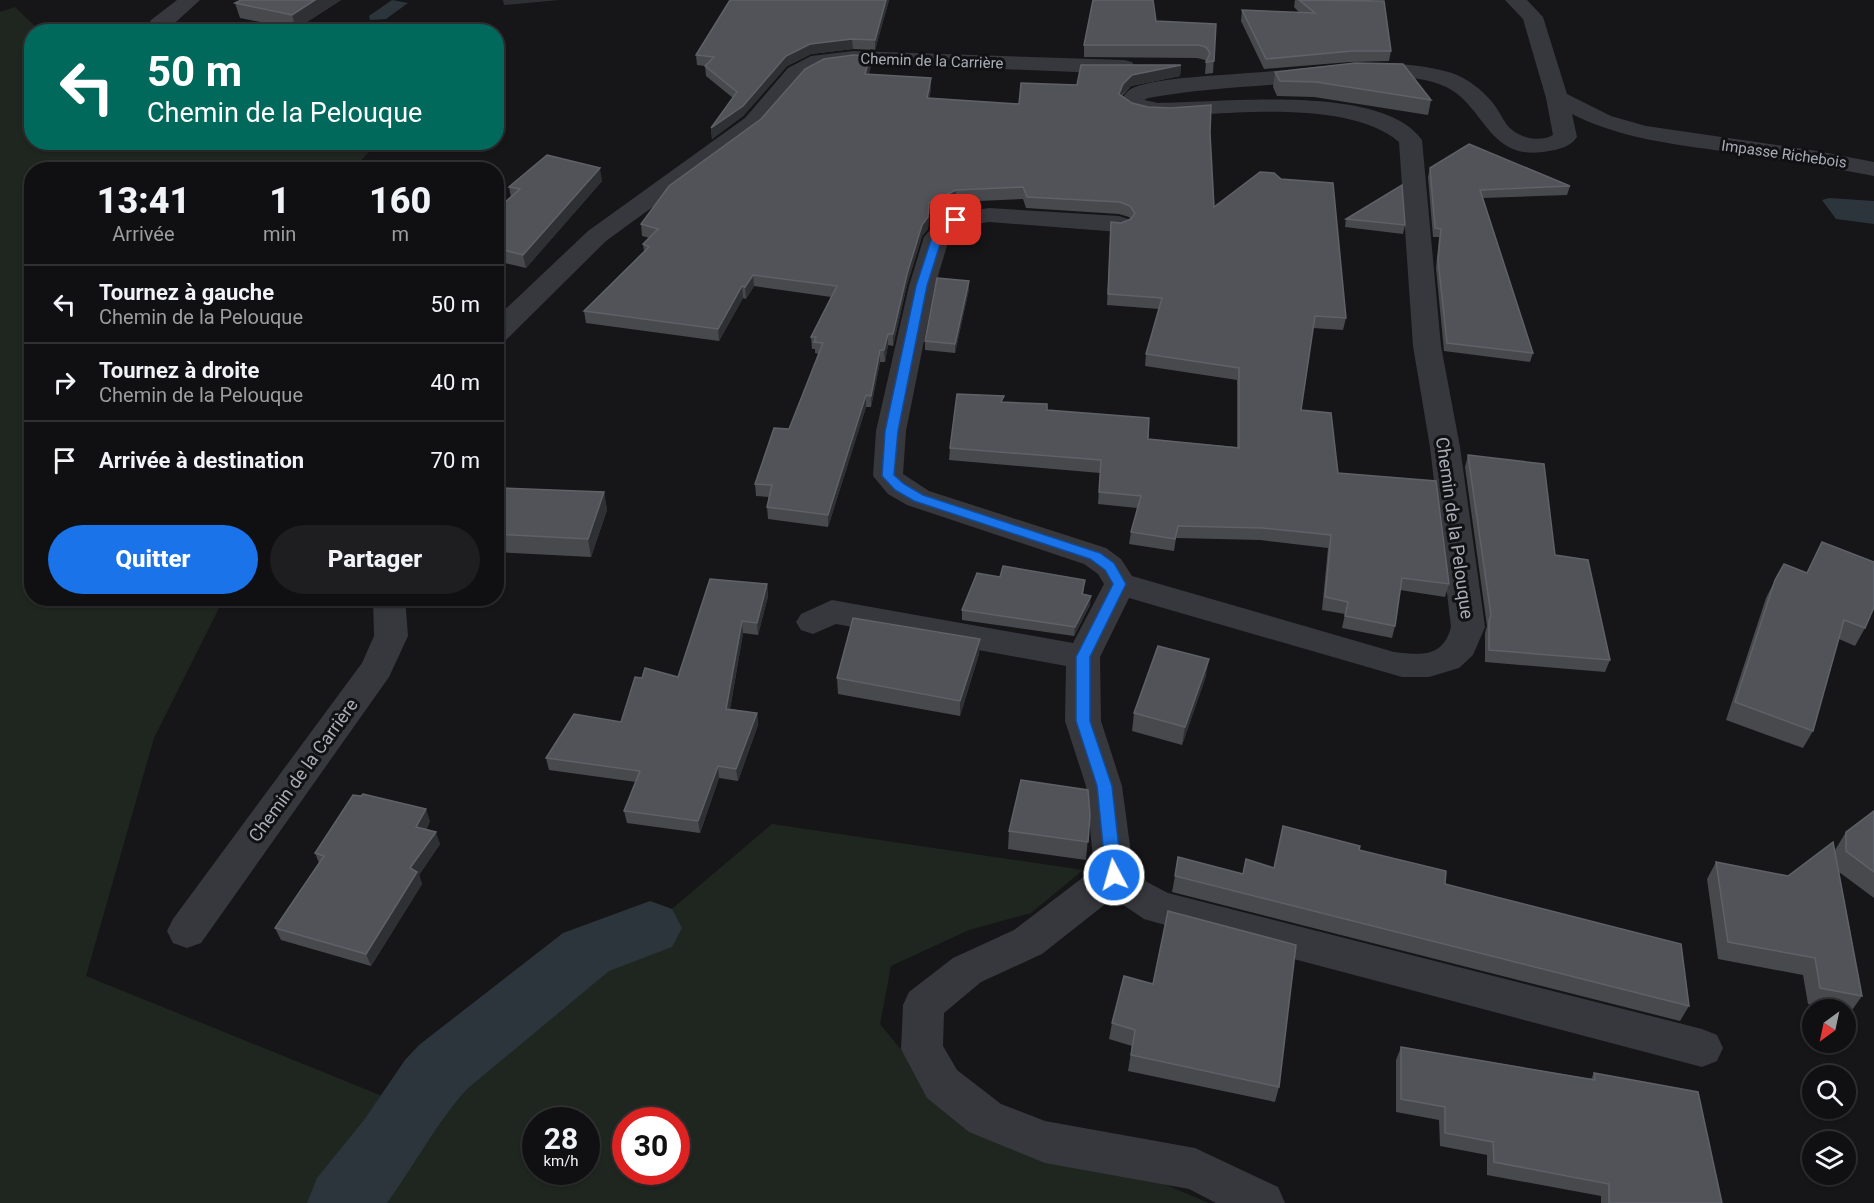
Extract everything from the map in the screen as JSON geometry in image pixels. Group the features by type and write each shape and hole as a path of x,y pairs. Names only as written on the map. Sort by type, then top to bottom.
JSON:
{"street":[{"path":"158,24 190,0"},
{"path":"1515,0 1533,17 1557,98 1563,128"},
{"name":"Chemin de la Carrière","path":"504,326 597,236 753,123 796,73 810,65 829,59 853,57 1045,66 1140,67"},
{"path":"1163,67 1290,67 1325,71"},
{"name":"Chemin de la Pelouque","path":"1119,584 1394,664 1415,667 1442,662 1460,650 1468,627 1445,447 1427,346 1410,140 1396,127 1371,116 1354,113 1258,106 1149,110 1131,103 1134,97 1141,92 1152,90 1244,79 1293,77 1325,71 1408,72 1445,78 1458,85 1485,108 1493,122 1506,136 1524,143 1546,146 1559,142 1565,137 1563,128"},
{"name":"Impasse Richebois","path":"1557,98 1603,121 1633,130 1874,169"},
{"name":"Impasse Richebois","path":"1563,128 1641,142 1694,141"},
{"path":"1119,224 989,215 956,220 946,227 937,237 922,286 891,431 888,476 899,487 918,498 1095,556 1110,567 1119,584 1083,657 1083,721 1104,786 1114,875 1133,893 1158,907 1702,1048"},
{"name":"Chemin de la Carrière","path":"187,930 377,668 391,636 389,606"},
{"path":"813,622 832,612 1083,657"},
{"path":"1114,875 1028,942 967,970 924,1005 922,1049 942,1084 985,1118 1045,1142 1196,1169 1262,1203"}],"shaded area":[{"path":"392,0 408,3 386,19 370,20 369,16"},
{"path":"15,7 33,24 24,24 24,150 371,150 359,162 24,162 24,606 216,606 219,608 154,738 86,976 429,1115 772,824 1083,870 1031,913 969,930 891,966 880,1024 931,1086 1209,1203 0,1203 0,12"},
{"path":"1829,198 1874,201 1874,224 1836,219 1822,200"}],"building":[{"path":"241,0 315,0 292,15 235,3"},
{"path":"730,0 886,0 875,40 852,39 810,44 786,56 743,106 711,128 737,92 705,66 714,57 696,55"},
{"path":"1093,0 1153,0 1156,21 1216,24 1214,61 1206,62 1210,53 1206,47 1198,45 1084,45"},
{"path":"1299,0 1384,1 1391,51 1352,51 1266,59 1242,10 1315,13"},
{"path":"853,55 870,56 865,74 931,78 927,98 1019,104 1021,83 1077,85 1081,65 1181,65 1132,75 1123,84 1119,94 1132,103 1148,107 1211,105 1210,133 1214,207 1260,172 1274,173 1281,179 1333,183 1346,318 1315,316 1301,410 1331,413 1338,473 1436,481 1449,584 1402,578 1395,626 1345,616 1348,602 1325,597 1331,535 1262,528 1178,526 1175,539 1131,532 1141,496 1099,492 1101,460 950,448 957,394 1004,396 1001,402 1047,404 1047,410 1149,418 1148,439 1239,448 1239,368 1146,354 1162,298 1108,294 1111,222 1121,223 1131,219 1135,213 1130,206 1120,202 1027,197 1023,187 956,190 929,203 928,217 922,225 907,274 893,334 888,334 884,350 880,350 871,396 866,395 828,515 767,507 772,485 755,484 774,428 789,429 823,343 814,342 816,337 811,337 837,286 753,275 745,287 742,286 718,329 584,311 649,247 643,244 658,229 641,224 669,186 761,119 805,69 824,59"},
{"path":"1355,63 1403,64 1431,100 1316,82 1280,81 1275,72"},
{"path":"1469,144 1570,186 1480,190 1533,353 1447,343 1438,260 1441,229 1435,228 1430,168"},
{"path":"547,155 600,168 523,255 504,250 504,203 520,189 509,187"},
{"path":"1402,185 1405,225 1346,219"},
{"path":"937,278 969,281 955,344 925,341"},
{"path":"1468,455 1544,464 1555,555 1588,560 1610,660 1489,650 1491,615"},
{"path":"504,488 604,492 588,539 504,534"},
{"path":"1822,542 1874,562 1874,607 1865,628 1844,620 1813,731 1735,702 1775,580 1784,564 1807,573"},
{"path":"1003,566 1085,580 1082,594 1091,596 1075,627 962,610 977,573 1000,577"},
{"path":"710,579 767,584 757,623 742,621 726,709 757,713 736,769 718,766 698,821 624,811 640,771 546,758 574,714 621,722 635,677 642,678 645,668 678,677"},
{"path":"853,618 980,639 960,701 837,678"},
{"path":"1158,646 1209,659 1185,727 1134,713"},
{"path":"1021,780 1088,790 1090,815 1088,842 1009,831"},
{"path":"363,794 426,809 416,827 436,832 410,868 417,872 366,954 275,928 324,856 315,853 353,795"},
{"path":"1874,811 1874,872 1846,851 1846,832"},
{"path":"1283,826 1360,846 1359,850 1446,871 1445,884 1681,944 1689,1006 1175,876 1178,857 1243,874 1246,859 1274,868"},
{"path":"1833,842 1862,996 1820,988 1815,958 1728,942 1716,862 1788,876"},
{"path":"1168,911 1296,945 1279,1087 1131,1055 1135,1030 1112,1023 1124,976 1153,984"},
{"path":"1401,1047 1595,1080 1594,1073 1698,1092 1722,1203 1609,1203 1609,1184 1494,1162 1493,1142 1445,1133 1445,1107 1401,1099"}],"waterway":[{"path":"343,1203 389,1143 429,1082 443,1067 586,952 650,928"}],"route":[{"path":"956,220 937,237 922,286 891,431 888,476 899,487 918,498 1095,556 1110,567 1119,584 1083,657 1083,721 1104,786 1114,875"}]}
